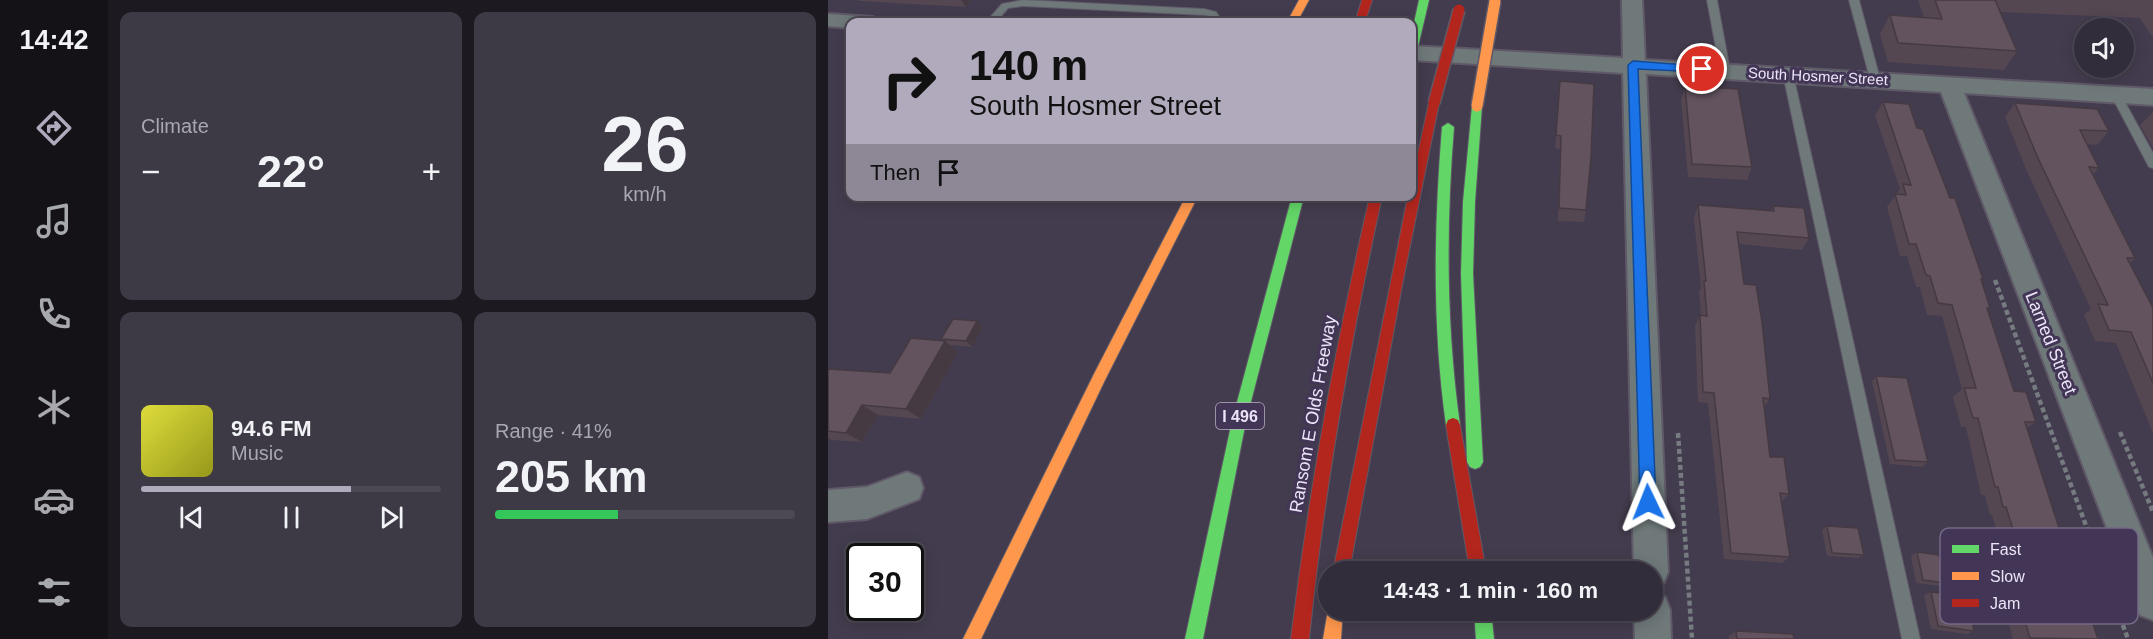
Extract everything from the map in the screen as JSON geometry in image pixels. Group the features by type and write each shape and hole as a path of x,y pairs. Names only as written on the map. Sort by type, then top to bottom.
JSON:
{"highway":[{"path":"1294,18 1304,0"},
{"path":"1361,18 1367,0"},
{"path":"1416,35 1424,0"},
{"path":"1474,533 1476,410 1469,344 1467,277 1469,199 1477,106 1495,1"},
{"path":"1451,93 1460,5"},
{"path":"1416,187 1434,103 1460,5"},
{"path":"1449,116 1439,230 1443,324 1451,413 1474,533 1477,561"},
{"path":"972,639 1090,397 1189,201"},
{"name":"I 496","path":"1194,639 1239,421 1297,201"},
{"name":"Ransom E Olds Freeway","path":"1300,639 1311,538 1329,414 1344,333 1375,201"},
{"path":"1343,561 1413,201"},
{"path":"1332,639 1334,621"},
{"path":"1483,621 1485,639"}],"street":[{"path":"1632,0 1651,561"},
{"path":"828,20 846,21"},
{"name":"South Hosmer Street","path":"1416,52 2153,97"},
{"name":"Larned Street","path":"1949,84 2124,528"},
{"path":"828,506 867,503 908,488"},
{"name":"Larned Street","path":"2138,564 2153,602"},
{"path":"1652,621 1653,639"}],"lane":[{"path":"1187,11 1193,0"},
{"path":"1712,0 1725,70"},
{"path":"1854,0 1875,79"},
{"path":"994,18 1005,6 1023,3 1187,11 1213,14 1216,18"},
{"path":"1788,74 1911,639"},
{"path":"2116,95 2153,164"}],"path":[{"path":"1991,270 2087,528"},
{"path":"2122,624 2128,639"}],"building":[{"path":"1935,0 1995,0 2017,51 1898,43 1890,15 1942,19"},
{"path":"1560,81 1594,84 1586,210 1559,208 1561,136 1556,135"},
{"path":"1685,86 1738,89 1752,167 1692,164"},
{"path":"1883,102 1909,104 1917,128 1923,129 1950,198 1955,198 1983,279 1981,279 1990,308 1987,308 2014,391 2026,392 2036,422 2025,422 2059,528 2013,528 2006,507 2003,507 1998,487 1995,487 1978,418 1973,418 1964,388 1976,388 1952,305 1938,303 1930,276 1926,275 1916,244 1909,244 1895,194 1906,195 1903,184 1911,185"},
{"path":"2015,103 2097,109 2109,131 2080,130 2099,168 2089,167 2135,258 2127,258 2153,308 2153,383 2131,332 2109,330 2098,304 2108,305 2037,156"},
{"path":"1698,205 1774,211 1773,206 1804,208 1809,238 1737,232 1744,284 1756,285 1770,399 1763,398 1770,457 1784,457 1789,494 1780,493 1790,557 1731,553 1714,393 1703,392 1700,315 1707,316 1704,281 1706,281"},
{"path":"953,319 977,321 966,341 941,339"},
{"path":"911,338 945,341 906,409 862,405 846,433 828,431 828,369 890,373"},
{"path":"1876,376 1907,378 1928,462 1895,460"},
{"path":"1827,526 1858,528 1864,555 1832,553"},
{"path":"1917,552 1939,555 1940,582 1923,580"},
{"path":"1931,592 1940,593 1940,624 1973,624 1974,631 1938,626"},
{"path":"2026,624 2093,624 2098,639 2030,638"},
{"path":"1736,631 1793,634 1794,639 1737,639"}],"traffic: fast":[{"path":"1416,34 1424,0"},
{"path":"1475,462 1467,274 1469,202 1477,106"},
{"path":"1448,127 1441,276 1444,351 1453,425"},
{"path":"1194,639 1239,421 1297,201"},
{"path":"1483,621 1485,639"}],"traffic: slow":[{"path":"1294,18 1304,0"},
{"path":"1477,106 1495,1"},
{"path":"972,639 1100,376 1189,201"},
{"path":"1332,639 1334,621"}],"traffic: jam":[{"path":"1361,18 1367,0"},
{"path":"1434,103 1459,10"},
{"path":"1416,187 1434,103"},
{"path":"1300,639 1313,527 1331,416 1375,201"},
{"path":"1343,561 1413,201"},
{"path":"1453,425 1476,561"}],"route":[{"path":"1648,502 1633,65 1702,69"}]}
